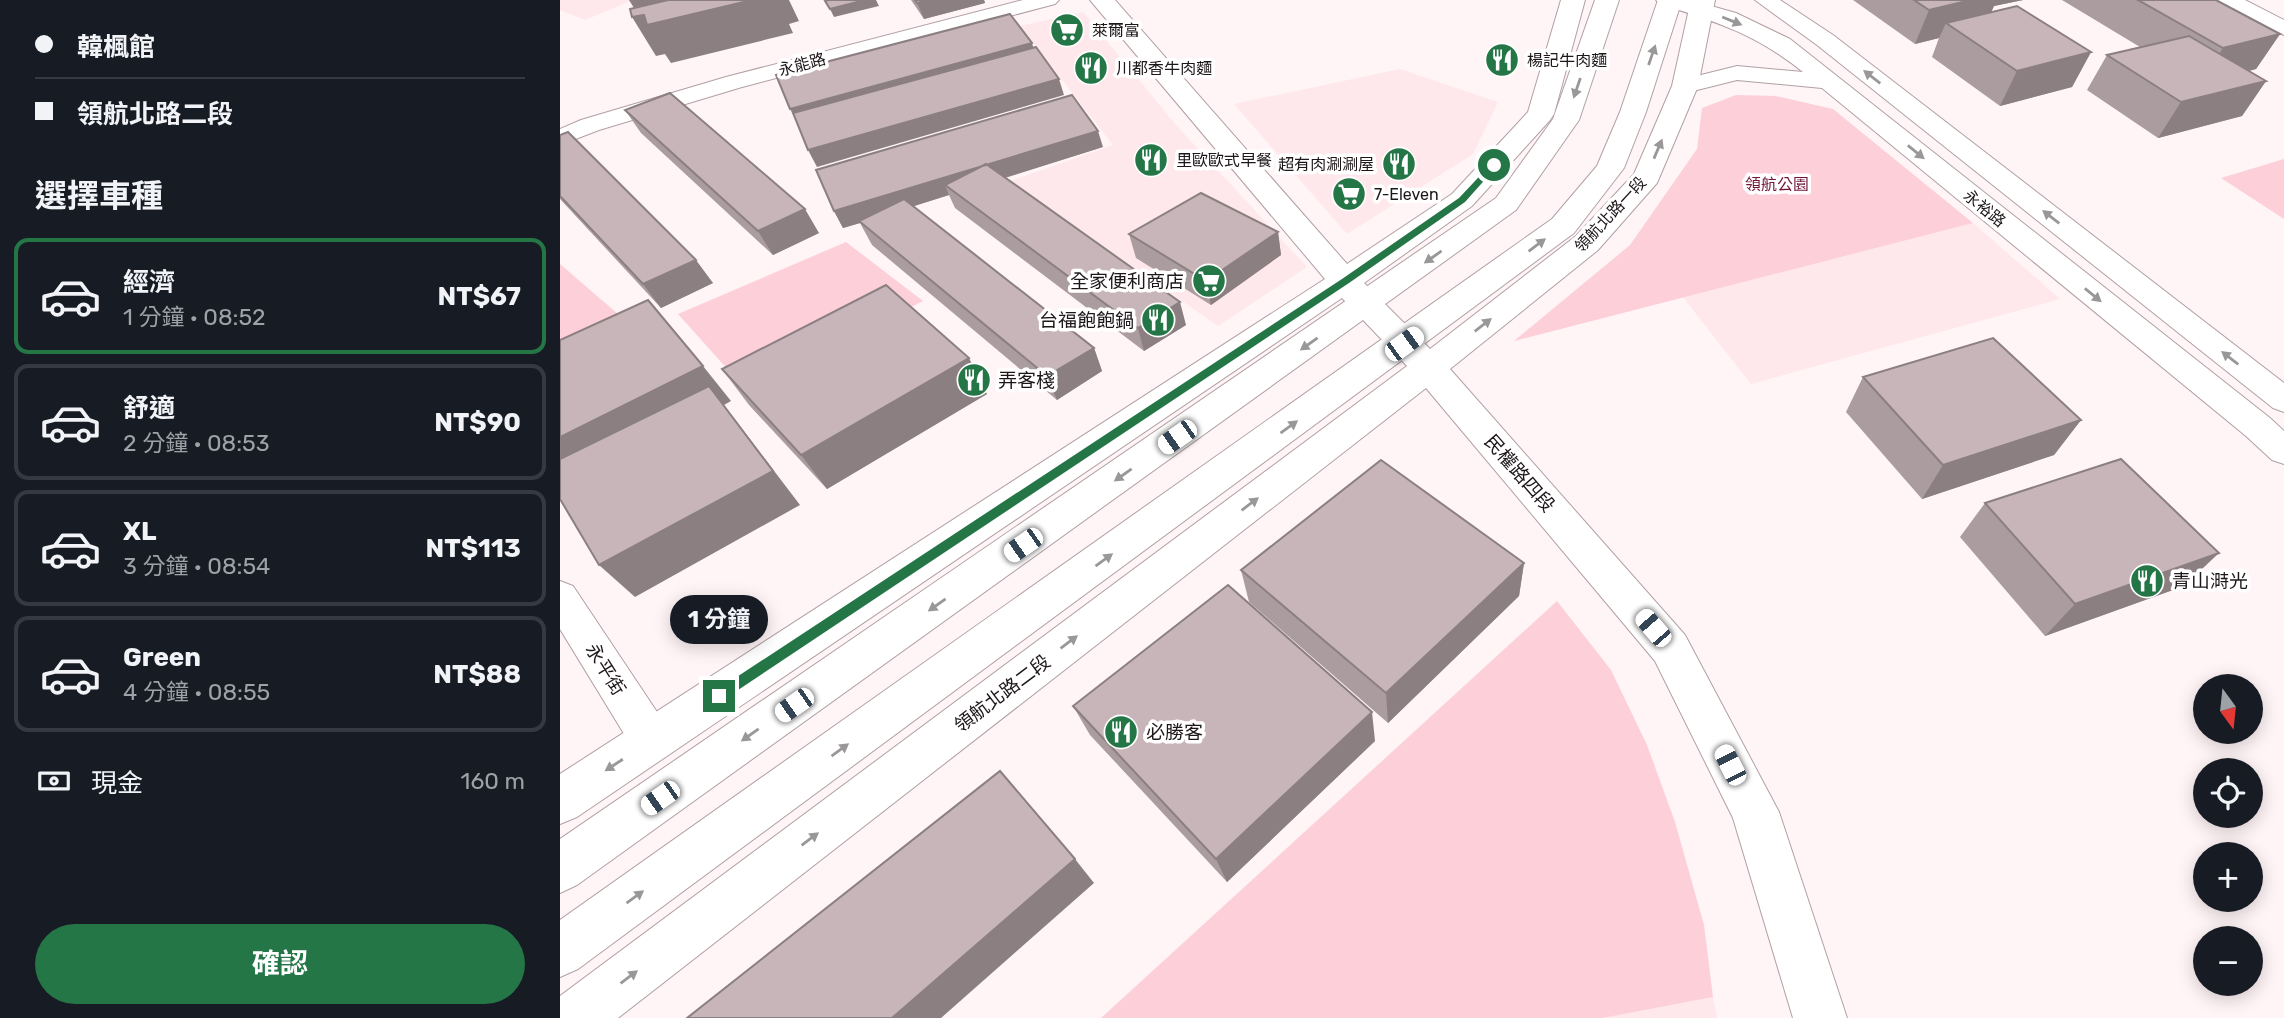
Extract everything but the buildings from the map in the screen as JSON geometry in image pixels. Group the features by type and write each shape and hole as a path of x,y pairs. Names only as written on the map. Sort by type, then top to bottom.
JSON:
{"street":[{"name":"永能路","path":"560,138 590,125 734,82 1048,0"},
{"name":"民權路四段","path":"1102,0 1355,293 1416,356 1670,648 1755,812 1820,1018"},
{"path":"560,868 1355,293 1462,200 1541,114 1573,0"},
{"path":"560,801 1355,293 1506,204 1566,120 1607,0"},
{"name":"永裕路","path":"1669,0 1701,5 1782,44 2271,423 2284,451"},
{"name":"領航北路一段","path":"1416,356 1563,226 1610,168 1633,112 1669,0"},
{"name":"永裕路","path":"1766,0 1825,40 2284,400"},
{"path":"2228,0 2284,28"},
{"name":"領航北路一段","path":"1416,356 1587,243 1647,177 1685,86 1701,5"},
{"path":"1685,86 1737,74 1829,82"},
{"path":"560,951 1416,356"},
{"name":"領航北路二段","path":"575,1018 1416,356"},
{"name":"永平街","path":"560,597 652,741"}],"shaded area":[{"path":"560,0 633,0 585,20 560,10"},
{"path":"1083,12 1176,125 1307,267 1218,326 1010,181 1113,145 1020,26"},
{"path":"1400,69 1498,102 1473,154 1347,234 1234,104"},
{"path":"1973,223 2060,299 1751,384 1682,296"},
{"path":"1713,997 1717,1018 1603,1018"}],"green space":[{"name":"領航公園","path":"1736,95 1776,96 1833,109 1973,223 1514,341 1630,245 1697,149 1702,108"},
{"path":"2284,159 2284,219 2221,178"},
{"path":"846,242 923,301 747,391 678,314"},
{"path":"560,264 640,333 560,372"},
{"path":"1557,601 1611,670 1647,745 1675,822 1704,925 1713,997 1603,1018 1101,1018"}],"place":[{"name":"萊爾富","path":"1067,30"},
{"name":"楊記牛肉麵","path":"1502,60"},
{"name":"川都香牛肉麵","path":"1091,68"},
{"name":"里歐歐式早餐","path":"1151,160"},
{"name":"超有肉涮涮屋","path":"1399,164"},
{"name":"7-Eleven","path":"1349,194"},
{"name":"全家便利商店","path":"1209,281"},
{"name":"台福飽飽鍋","path":"1158,320"},
{"name":"弄客棧","path":"974,380"},
{"name":"青山溡光","path":"2147,581"},
{"name":"必勝客","path":"1121,732"}],"route":[{"path":"719,696 1345,281 1462,200 1494,165"}]}
